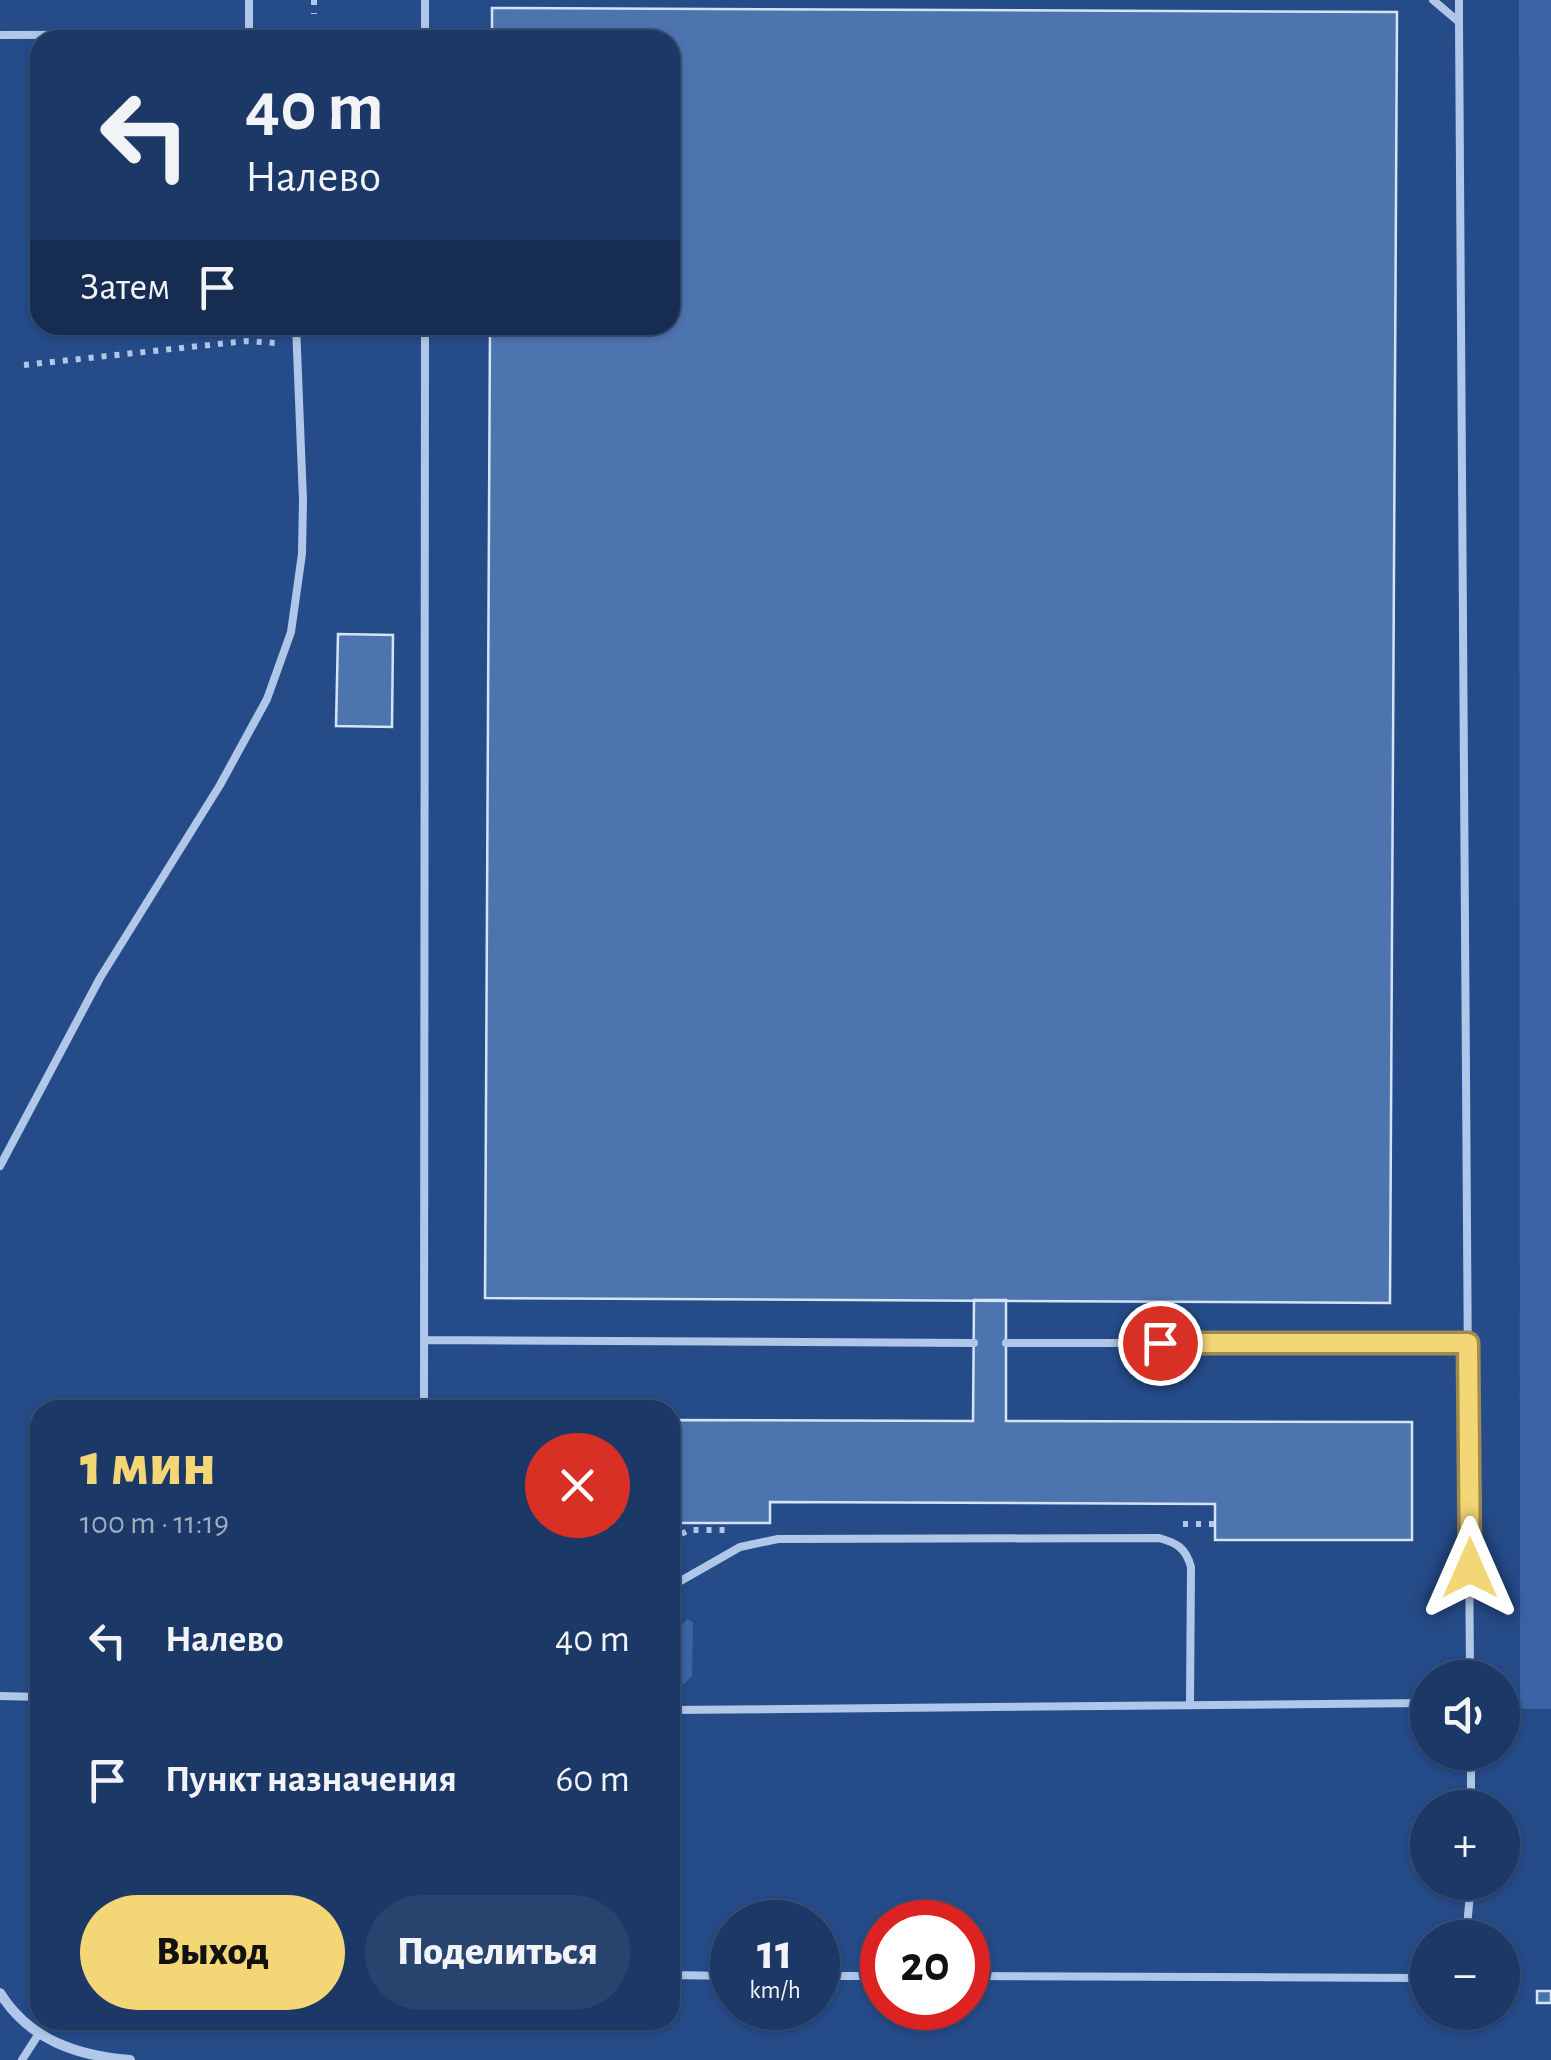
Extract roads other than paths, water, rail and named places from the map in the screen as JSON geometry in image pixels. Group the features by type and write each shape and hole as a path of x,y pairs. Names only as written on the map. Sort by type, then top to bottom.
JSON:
{"street":[{"path":"0,1994 30,2027"},
{"path":"33,2030 93,2058 130,2060"}],"lane":[{"path":"249,0 249,30"},
{"path":"425,0 425,30"},
{"path":"1433,0 1458,22"},
{"path":"1459,0 1470,1660"},
{"path":"0,35 30,35"},
{"path":"0,1166 100,978 220,784 267,699 291,632 302,554 297,335"},
{"path":"424,1400 425,335"},
{"path":"424,1340 974,1343"},
{"path":"1006,1343 1468,1343"},
{"path":"680,1581 740,1547 778,1539 1160,1538 1174,1542 1186,1552 1191,1567 1190,1704"},
{"path":"0,1696 30,1697"},
{"path":"680,1710 1410,1703"},
{"path":"680,1975 710,1976"},
{"path":"990,1976 1410,1978"},
{"path":"22,2060 38,2035"}]}
